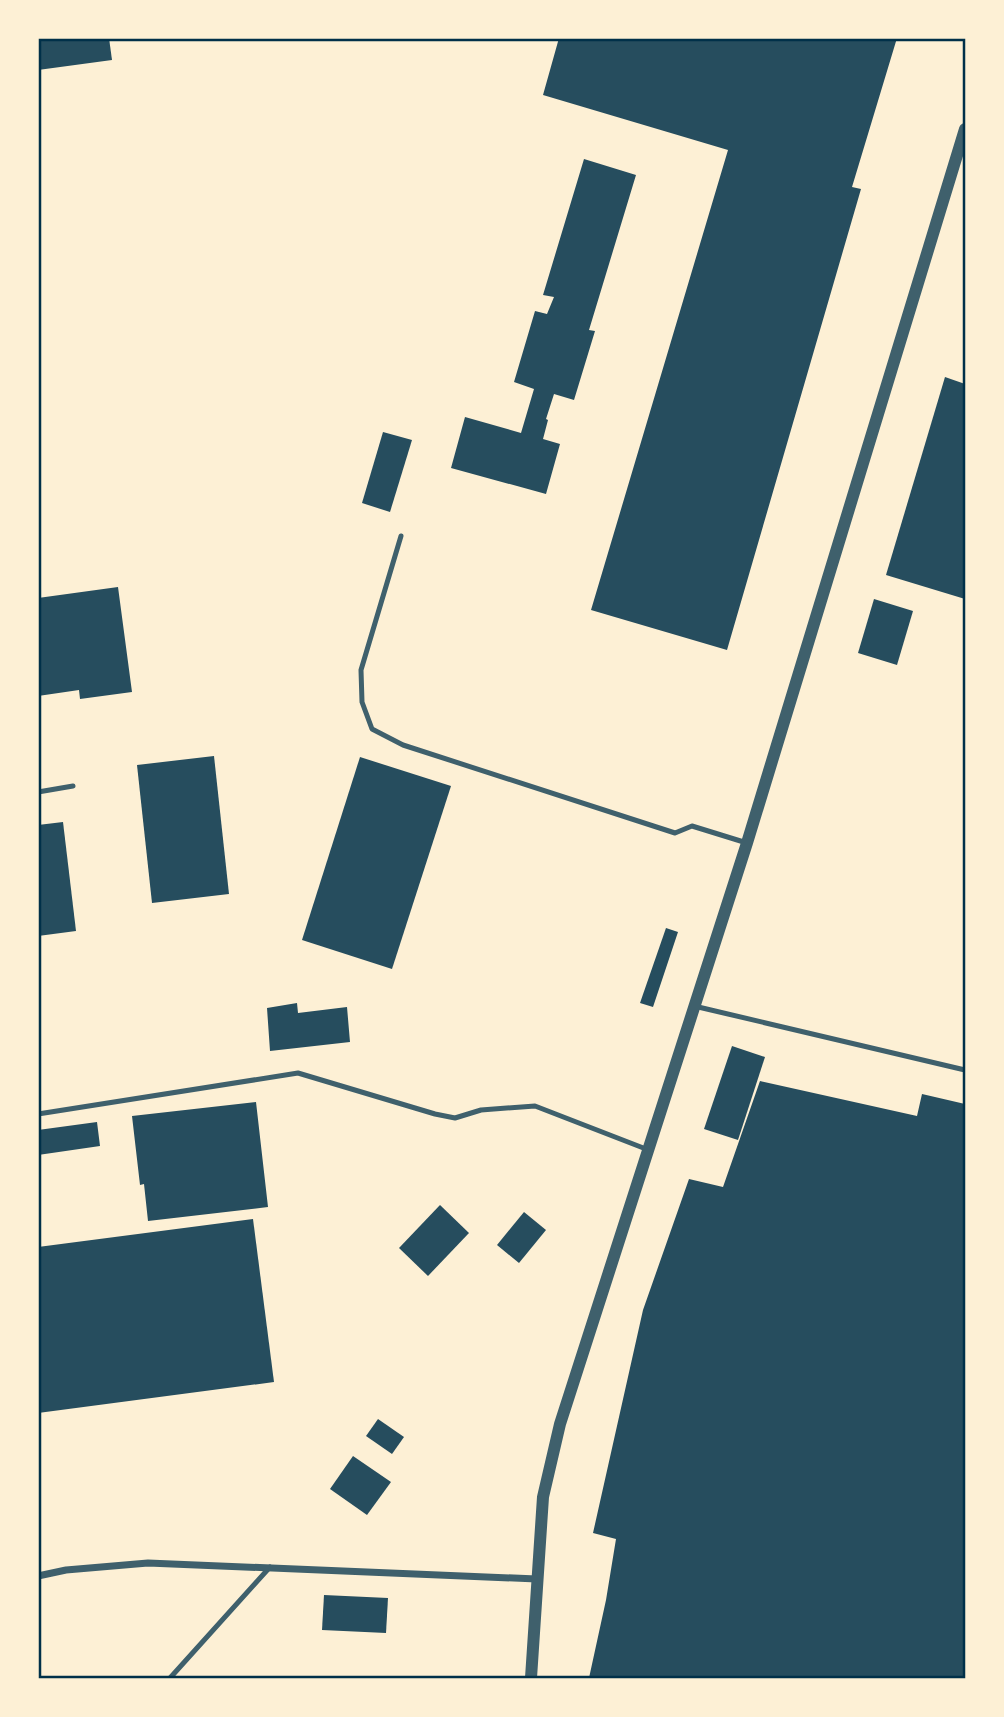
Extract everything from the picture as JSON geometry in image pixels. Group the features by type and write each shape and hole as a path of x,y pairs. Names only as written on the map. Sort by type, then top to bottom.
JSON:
{"street":[{"path":"531,1678 542,1497 560,1424 747,843 965,129"},
{"path":"38,1576 66,1570 148,1563 537,1579"}],"lane":[{"path":"401,536 361,670 362,702 372,729 403,745 675,833 692,826 747,843"},
{"path":"38,792 73,786"},
{"path":"694,1006 965,1070"},
{"path":"38,1114 298,1073 455,1118 481,1110 535,1106 648,1150"},
{"path":"170,1678 270,1567"}],"building":[{"path":"38,38 109,38 112,60 38,70"},
{"path":"559,38 897,38 852,187 861,189 727,650 591,610 728,150 543,95"},
{"path":"584,159 636,175 589,330 595,331 574,400 554,394 546,419 548,420 543,439 560,444 546,494 451,468 465,417 521,433 534,389 514,382 535,311 547,314 554,297 543,295"},
{"path":"945,377 965,384 965,599 886,575"},
{"path":"383,432 412,440 390,512 362,503"},
{"path":"118,587 132,692 80,699 79,690 38,696 38,598"},
{"path":"874,599 913,611 897,665 858,653"},
{"path":"214,756 229,894 152,903 137,765"},
{"path":"360,757 451,786 392,969 302,940"},
{"path":"63,822 76,931 38,936 38,825"},
{"path":"666,928 678,932 653,1007 640,1003"},
{"path":"297,1003 298,1013 347,1007 350,1042 270,1051 267,1008"},
{"path":"732,1046 765,1057 738,1140 704,1129"},
{"path":"760,1081 917,1116 922,1094 965,1104 965,1678 589,1678 616,1539 593,1533 643,1310 689,1179 723,1187"},
{"path":"256,1102 268,1207 148,1221 144,1184 140,1185 132,1116"},
{"path":"97,1122 100,1146 38,1155 38,1130"},
{"path":"440,1205 469,1233 428,1276 399,1248"},
{"path":"524,1212 546,1230 519,1263 497,1245"},
{"path":"253,1219 274,1382 38,1413 38,1247"},
{"path":"378,1419 404,1437 392,1454 366,1436"},
{"path":"353,1456 391,1482 367,1515 330,1489"},
{"path":"324,1595 388,1598 386,1633 322,1630"}]}
